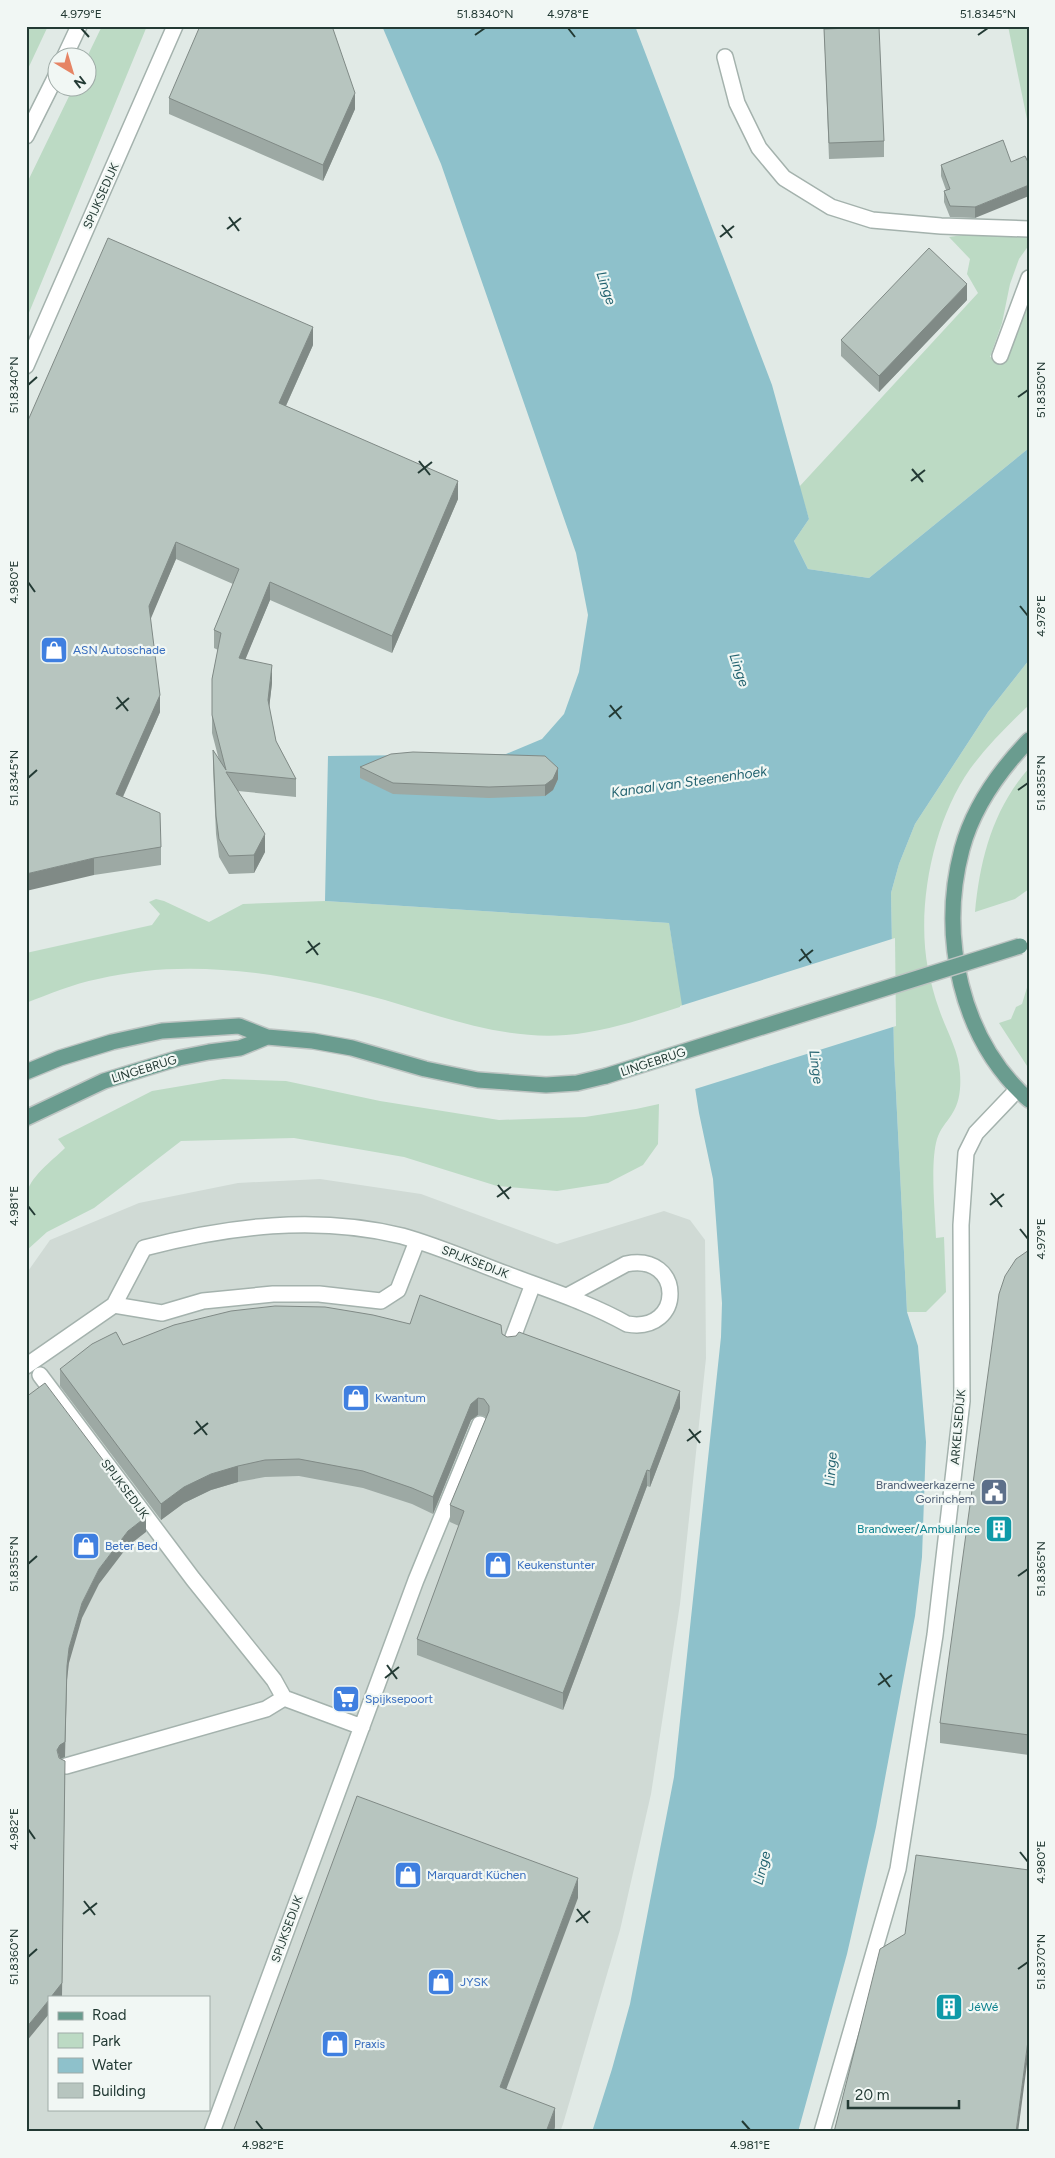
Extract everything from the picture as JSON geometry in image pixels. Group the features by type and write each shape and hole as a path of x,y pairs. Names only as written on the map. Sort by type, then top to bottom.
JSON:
{"main road":[{"path":"1029,740 1010,759 989,789 973,820 962,848 954,894 954,938 962,991 975,1027 991,1056 1017,1090 1029,1100"},
{"name":"LINGEBRUG","path":"26,1072 60,1058 112,1042 162,1031 239,1026 267,1037 313,1041 352,1048 425,1069 478,1080 546,1085 577,1083 606,1076 1024,944"},
{"name":"LINGEBRUG","path":"26,1118 104,1080 179,1058 240,1048 267,1037"}],"street":[{"path":"69,48 79,26"},
{"name":"SPIJKSEDIJK","path":"26,366 175,26"},
{"path":"724,57 737,103 759,148 784,178 831,207 872,220 941,226 1029,229"},
{"path":"26,136 48,92"},
{"path":"1000,356 1029,278"},
{"name":"ARKELSEDIJK","path":"822,2132 898,1869 935,1635 962,1401 961,1225 966,1153 976,1133 1017,1090"},
{"name":"SPIJKSEDIJK","path":"26,1366 114,1305 144,1248 174,1240 240,1228 298,1225 354,1228 417,1241 567,1296 627,1324 638,1326 649,1324 665,1312 671,1292 669,1283 661,1270 648,1263 637,1261 626,1264 567,1296"},
{"path":"114,1305 162,1313 203,1301 273,1294 319,1294 381,1301 398,1290 417,1241"},
{"path":"510,1345 533,1284"},
{"name":"SPIJKSEDIJK","path":"40,1375 192,1579 274,1680 284,1698"},
{"name":"SPIJKSEDIJK","path":"212,2132 422,1564 480,1424"},
{"path":"66,1766 266,1709 284,1698 362,1727"}],"shaded area":[{"name":"Spijksepoort","path":"320,1179 421,1194 557,1244 664,1211 690,1220 705,1240 706,1358 680,1604 651,1794 620,1930 560,2132 26,2132 26,1274 50,1240 139,1203 238,1183"}],"green space":[{"path":"26,26 48,26 26,73"},
{"path":"102,26 147,26 26,320 26,185 68,98 98,98 98,48 91,48"},
{"path":"1008,26 1029,26 1029,129"},
{"path":"977,233 1029,236 1029,245 1019,259 1010,284 1002,323 990,357 1006,361 1029,302 1029,448 869,578 808,569 794,541 809,519 799,487 978,293 967,274 970,259 949,237"},
{"path":"1029,660 1029,705 983,752 957,790 937,839 931,865 924,919 928,969 937,1004 957,1057 960,1089 955,1109 938,1135 934,1161 936,1238 944,1237 946,1292 926,1312 907,1312 894,1053 891,893 899,864 915,824 988,712"},
{"path":"1029,768 1029,889 1015,899 975,912 980,873 990,836 1006,800"},
{"path":"156,899 209,922 243,904 325,901 669,923 683,1006 596,1031 543,1036 497,1031 474,1026 385,1000 314,983 242,971 206,969 134,972 70,986 26,1003 26,953 152,925 160,914 149,902"},
{"path":"1029,981 1029,1069 999,1023 1011,1019 1016,1007 1022,1004"},
{"path":"223,1079 286,1081 380,1101 499,1120 585,1117 659,1104 658,1144 643,1165 608,1183 557,1191 497,1186 404,1157 294,1138 181,1141 94,1208 47,1232 26,1251 25,1216 28,1189 36,1176 65,1148 58,1139 152,1091"}],"water":[{"path":"382,26 635,26 772,385 809,519 794,541 808,569 869,578 1029,448 1029,660 988,712 915,824 899,864 891,893 894,1053 907,1312 918,1346 926,1442 922,1557 915,1616 876,1827 847,1954 798,2132 592,2132 630,2004 674,1777 721,1337 722,1303 713,1179 699,1113 669,923 325,901 328,756 506,754 542,739 564,714 579,672 588,615 576,553 441,164"}],"pier":[{"path":"895,938 896,1026 692,1090 680,1006"}],"building":[{"path":"200,26 332,26 355,93 323,165 169,98"},
{"path":"879,27 884,141 829,143 824,29"},
{"path":"1003,140 1011,162 1025,156 1029,164 1029,185 975,207 950,206 944,191 950,189 941,165"},
{"path":"108,238 313,327 279,403 458,481 392,636 270,582 239,658 272,665 268,700 276,741 296,779 226,772 265,834 254,855 229,856 219,839 216,816 213,750 226,770 212,715 212,679 221,633 214,630 239,569 176,542 149,606 160,695 116,794 160,813 161,847 94,858 26,874 26,425"},
{"path":"929,248 967,284 879,376 841,340"},
{"path":"413,752 545,756 558,768 553,779 545,785 489,787 393,783 360,767 391,754"},
{"name":"Brandweer/Ambulance","path":"1029,1250 1029,1735 940,1723 999,1294 1005,1276 1016,1259"},
{"path":"420,1295 501,1325 502,1334 507,1337 516,1336 519,1332 680,1391 650,1471 647,1470 563,1693 417,1639 464,1511 450,1505 489,1411 489,1406 484,1399 478,1398 471,1404 433,1497 363,1471 299,1459 265,1460 211,1474 184,1487 161,1504 60,1369 92,1344 116,1332 123,1345 174,1325 231,1311 275,1306 325,1307 373,1315 410,1324"},
{"path":"45,1383 146,1517 128,1531 99,1569 82,1603 69,1648 65,1742 57,1750 59,1758 65,1761 62,1983 52,1996 48,1996 48,2001 26,2028 26,1397"},
{"path":"357,1796 578,1878 500,2087 555,2108 546,2132 233,2132"},
{"name":"JéWé","path":"916,1855 1029,1870 1029,2033 1016,2132 834,2132 880,1949 905,1934"}],"place":[{"name":"ASN Autoschade","path":"54,650"},
{"name":"Kwantum","path":"356,1398"},
{"name":"Brandweerkazerne Gorinchem","path":"994,1492"},
{"name":"Brandweer/Ambulance","path":"999,1529"},
{"name":"Beter Bed","path":"86,1546"},
{"name":"Keukenstunter","path":"498,1565"},
{"name":"Spijksepoort","path":"346,1699"},
{"name":"Marquardt Küchen","path":"408,1875"},
{"name":"JYSK","path":"441,1982"},
{"name":"JéWé","path":"949,2007"},
{"name":"Praxis","path":"335,2044"}],"water label":[{"name":"Linge","path":"606,288"},
{"name":"Linge","path":"739,670"},
{"name":"Kanaal van Steenenhoek","path":"689,782"},
{"name":"Linge","path":"816,1067"},
{"name":"Linge","path":"831,1469"},
{"name":"Linge","path":"762,1868"}]}
